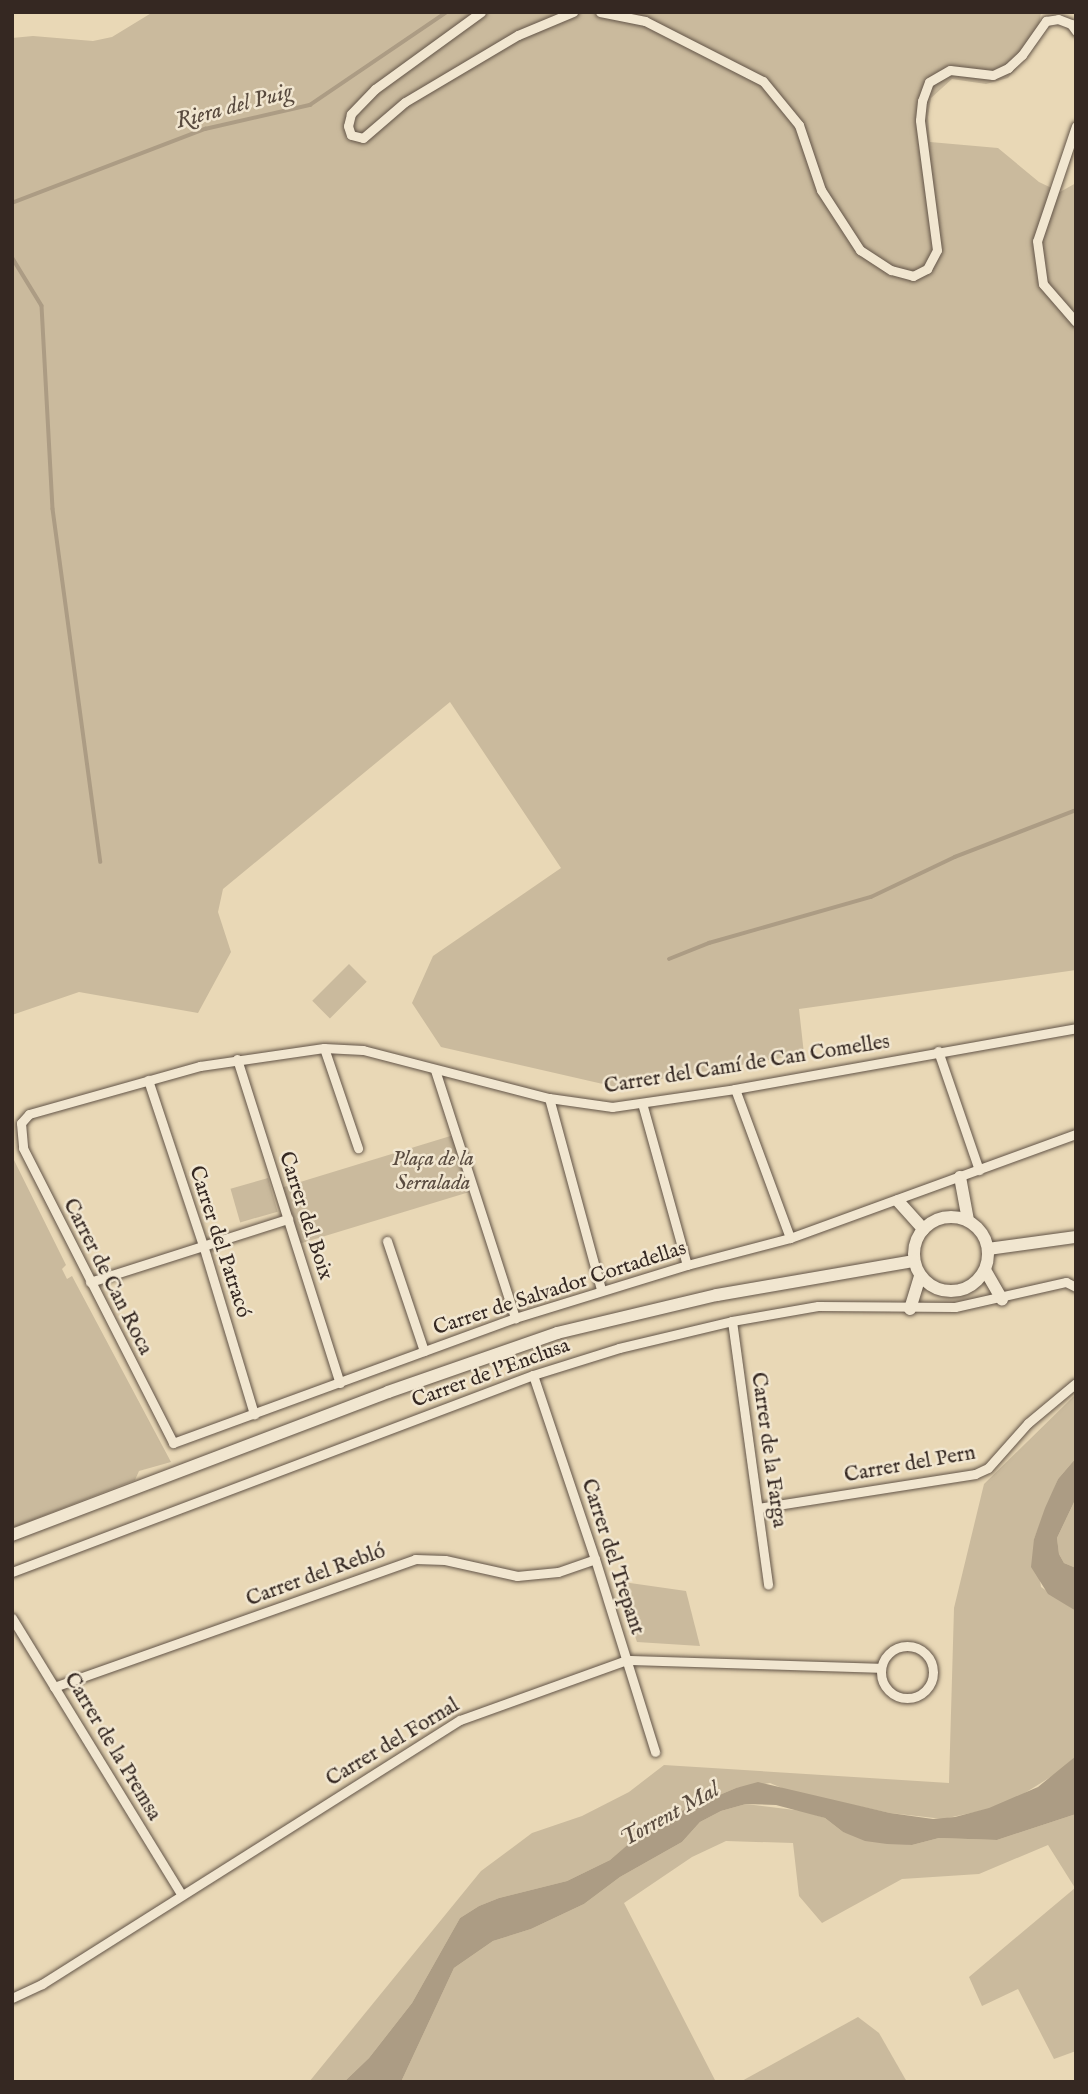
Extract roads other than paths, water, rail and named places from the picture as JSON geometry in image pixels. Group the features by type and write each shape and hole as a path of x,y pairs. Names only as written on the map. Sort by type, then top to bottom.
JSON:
{"street":[{"path":"481,12 370,94 349,118 351,135 363,138 405,102 518,35 573,12"},
{"path":"600,12 645,21 763,81 799,125 821,190 860,250 891,270 913,276 927,269 937,250 920,120 922,101 929,82 950,70 993,75 1008,68 1022,55 1046,21 1058,19 1071,24 1076,31"},
{"path":"1076,127 1037,241 1043,284 1076,322"},
{"name":"Carrer del Camí de Can Comelles","path":"17,1124 29,1114 148,1080 237,1059 324,1048 363,1050 549,1098 598,1107 735,1089 1076,1028"},
{"path":"324,1048 358,1148"},
{"path":"938,1051 979,1170"},
{"name":"Carrer del Boix","path":"237,1059 340,1383"},
{"path":"435,1070 515,1318"},
{"name":"Carrer del Patracó","path":"148,1080 203,1245 254,1415"},
{"path":"735,1089 790,1238"},
{"path":"549,1098 601,1290"},
{"path":"642,1103 687,1265"},
{"name":"Carrer de Can Roca","path":"17,1124 23,1148 173,1443"},
{"name":"Carrer de Salvador Cortadellas","path":"173,1443 515,1318 601,1290 790,1238 898,1201 1076,1134"},
{"path":"960,1177 968,1220"},
{"path":"898,1201 923,1229"},
{"path":"949,1216 968,1220 978,1227 988,1249 985,1270 970,1286 949,1292 938,1290 920,1276 914,1261 917,1239 923,1229 949,1216"},
{"path":"90,1282 288,1219"},
{"path":"988,1249 1076,1237"},
{"path":"387,1241 424,1351"},
{"path":"12,1535 399,1388 557,1333 717,1295 914,1261"},
{"path":"985,1270 1002,1299 1066,1282 1076,1287"},
{"path":"910,1309 920,1276"},
{"name":"Carrer de l'Enclusa","path":"12,1572 533,1375 618,1348 732,1321 818,1306 910,1309 955,1307 1002,1299"},
{"name":"Carrer de la Farga","path":"732,1321 768,1585"},
{"name":"Carrer del Trepant","path":"533,1375 595,1559 654,1752"},
{"name":"Carrer del Pern","path":"758,1508 975,1474 988,1468 1028,1423 1076,1383"},
{"name":"Carrer del Rebló","path":"54,1687 415,1559 445,1560 517,1576 558,1572 595,1559"},
{"name":"Carrer de la Premsa","path":"12,1618 181,1894"},
{"path":"900,1647 912,1647 927,1657 932,1674 924,1691 913,1697 901,1697 885,1687 881,1668 889,1653 900,1647"},
{"name":"Carrer del Fornal","path":"12,1998 42,1984 460,1720 627,1660 881,1668"}],"waterway":[{"name":"Riera del Puig","path":"12,203 205,129 310,105 447,12"},
{"path":"12,257 42,306 53,509 101,862"},
{"path":"669,959 709,943 871,897 955,857 1076,810"}],"park label":[{"name":"Plaça de la Serralada","path":"433,1172"}],"water label":[{"name":"Torrent Mal","path":"670,1815"}]}
